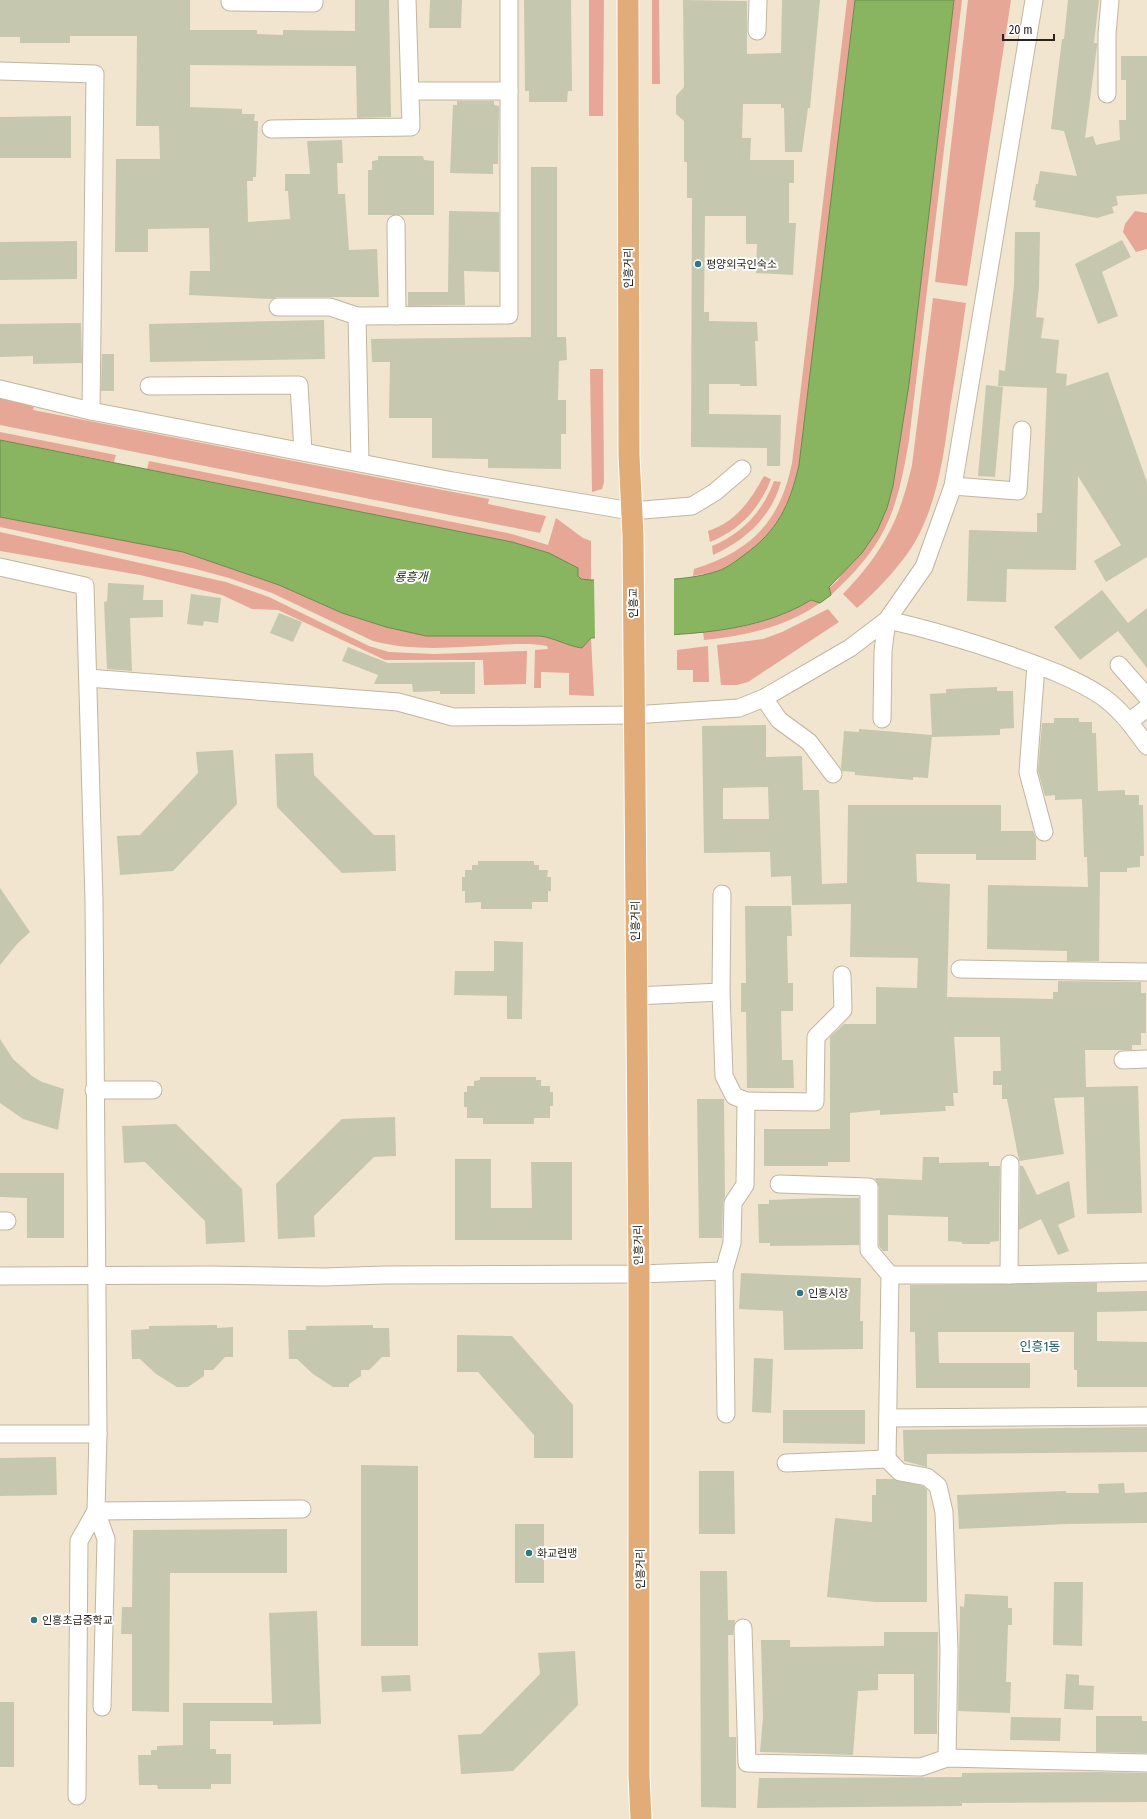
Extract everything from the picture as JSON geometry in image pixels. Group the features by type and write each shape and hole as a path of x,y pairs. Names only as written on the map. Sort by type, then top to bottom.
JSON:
{"main road":[{"name":"인흥거리","path":"628,0 629,447 633,535"},
{"name":"인흥교","path":"633,535 633,672"},
{"name":"인흥거리","path":"633,672 638,1274 639,1776 641,1819"}],"street":[{"path":"230,2 314,3 314,0"},
{"path":"271,129 411,127 407,0"},
{"path":"278,307 330,307 357,316 509,315 509,0"},
{"path":"757,31 758,0"},
{"path":"88,678 398,702 453,717 634,715 739,708 764,698 850,648 887,620 924,567 953,486 1034,0"},
{"path":"1107,94 1107,34 1110,0"},
{"path":"0,71 95,74 91,411"},
{"path":"411,91 509,91"},
{"path":"396,224 397,316"},
{"path":"357,316 360,462"},
{"path":"149,386 299,384 303,451"},
{"path":"0,389 91,411 360,462 453,482 632,512 692,506 715,492 742,469"},
{"path":"953,486 1018,491 1022,430"},
{"path":"0,567 85,586 94,900 94,1090 98,1434 96,1511 106,1539 102,1707"},
{"path":"887,620 956,637 1036,665 1065,677 1103,697 1130,721 1147,746"},
{"path":"882,719 883,651 887,620"},
{"path":"1036,665 1028,772 1044,832"},
{"path":"1119,665 1147,697"},
{"path":"764,698 779,720 809,742 833,774"},
{"path":"1130,721 1147,708"},
{"path":"722,894 721,992 724,1076 734,1096 746,1101 815,1102 816,1037 843,1010 842,975"},
{"path":"960,969 1147,972"},
{"path":"635,996 721,992"},
{"path":"1123,1060 1147,1060"},
{"path":"94,1090 153,1090"},
{"path":"726,1414 724,1271 732,1243 733,1203 745,1185 746,1101"},
{"path":"1009,1275 1010,1164"},
{"path":"780,1184 869,1187 869,1250 890,1275 887,1459 900,1472 927,1477 938,1486 944,1512 949,1650 947,1758"},
{"path":"0,1276 210,1275 324,1278 385,1275 638,1274 724,1271"},
{"path":"890,1275 1009,1275 1147,1272"},
{"path":"888,1418 1147,1416"},
{"path":"0,1434 98,1434"},
{"path":"786,1463 887,1459"},
{"path":"96,1511 302,1509"},
{"path":"77,1796 79,1541 96,1511"},
{"path":"743,1628 747,1763 922,1767 947,1758 1147,1763"}],"shaded area":[{"path":"589,0 604,0 603,116 589,116"},
{"path":"652,0 659,0 660,84 652,84"},
{"path":"847,0 855,0 799,465 795,480 786,506 780,517 773,528 754,548 724,569 712,573 693,576 694,569 714,562 732,553 747,543 760,531 771,518 780,502 787,484 792,463"},
{"path":"954,0 962,0 909,440 904,465 894,508 877,543 850,577 831,595 829,588 837,581 887,508 893,486 909,384"},
{"path":"968,0 1011,0 967,286 935,282"},
{"path":"1135,211 1147,213 1147,249 1136,252 1123,232 1125,224"},
{"path":"933,298 966,303 945,443 935,494 923,526 915,542 903,560 873,594 857,608 843,594 869,564 888,535 901,503 912,465"},
{"path":"590,369 603,369 604,482 602,489 592,492"},
{"path":"0,398 34,406 33,410 489,499 488,504 546,516 540,533 0,425"},
{"path":"0,432 116,455 114,462 0,440"},
{"path":"149,461 512,534 548,545 556,518 583,538 591,541 591,580 581,579 578,576 577,568 549,553 512,542 147,469"},
{"path":"764,476 771,479 755,509 731,531 710,542 708,531 727,522 741,510 748,502"},
{"path":"774,481 781,482 777,494 771,506 756,526 736,542 713,555 712,546 733,535 757,512 764,502"},
{"path":"0,517 183,552 279,585 342,613 386,627 426,636 540,636 552,637 563,643 584,646 591,638 594,696 569,695 569,673 541,672 541,688 534,688 535,650 548,649 547,646 523,644 451,648 420,648 404,647 373,641 272,593 229,578 192,568 0,527"},
{"path":"0,532 226,582 269,597 369,646 389,652 434,654 527,651 526,684 484,685 483,660 385,660 278,610 252,609 222,595 140,575 0,551"},
{"path":"811,600 820,603 779,624 750,633 704,640 703,632 731,629 773,618"},
{"path":"828,609 839,622 748,682 737,685 721,685 717,645 763,639 782,632"},
{"path":"708,646 709,682 693,682 693,670 677,670 677,650"}],"water":[{"name":"룡흥개","path":"855,0 954,0 909,384 893,486 887,508 877,531 862,553 829,587 831,595 820,603 811,600 786,613 760,622 733,628 676,635 591,638 582,648 540,636 426,636 386,627 342,613 279,585 183,552 0,517 0,440 512,542 549,553 578,568 578,576 581,579 655,580 687,578 718,571 738,560 766,536 781,516 787,504 799,465"}],"pier":[{"path":"674,576 674,636 595,640 594,578"}],"building":[{"path":"0,0 190,0 190,30 257,30 257,34 283,35 283,30 355,31 355,0 389,0 391,117 357,118 356,66 190,65 190,107 242,109 242,114 255,114 254,121 258,121 256,177 253,177 253,181 247,181 248,222 290,219 288,191 285,191 285,174 310,174 307,141 342,140 343,163 337,163 338,194 345,194 349,250 377,249 379,297 278,297 272,299 189,295 190,271 210,271 209,228 148,229 148,252 115,252 116,159 160,159 159,126 136,126 137,36 70,36 70,43 20,43 20,37 0,37"},
{"path":"430,0 462,0 461,28 429,28"},
{"path":"524,0 571,0 572,91 568,91 567,102 529,102 529,91 525,91"},
{"path":"683,0 747,1 747,54 781,53 782,0 820,0 810,108 808,108 802,152 785,152 784,108 781,108 781,104 743,104 742,138 751,138 750,160 794,160 794,183 789,183 789,223 796,223 793,275 756,273 757,244 746,244 746,216 705,216 704,312 709,312 709,321 757,322 758,341 755,341 757,386 740,386 740,384 709,384 709,414 781,415 780,466 767,466 767,448 691,447 692,198 687,198 687,162 684,162 684,121 676,114 676,96 684,87"},
{"path":"1068,0 1099,0 1094,43 1097,43 1097,46 1085,138 1093,136 1096,145 1120,140 1119,120 1126,120 1126,80 1121,80 1121,56 1147,56 1147,194 1116,196 1118,205 1112,207 1114,213 1097,218 1035,207 1036,201 1033,200 1040,171 1077,176 1064,131 1051,129"},
{"path":"457,101 494,101 494,105 499,106 498,164 493,164 493,174 450,173 453,105 457,105"},
{"path":"71,116 71,158 0,158 0,117"},
{"path":"378,156 423,156 424,160 434,161 434,215 368,215 368,170 372,170 372,161 378,160"},
{"path":"531,167 557,167 557,337 566,337 567,360 559,361 558,400 566,400 566,434 561,434 561,469 488,468 488,459 432,458 432,418 389,418 390,362 372,362 371,339 531,337"},
{"path":"449,211 499,212 499,272 464,271 465,305 408,306 408,292 448,292"},
{"path":"1015,232 1040,232 1039,287 1036,317 1044,318 1041,338 1059,340 1056,373 1067,374 1066,386 1108,372 1147,482 1147,557 1106,582 1094,561 1121,545 1078,476 1076,570 1007,569 1006,602 967,601 969,530 1037,532 1037,513 1042,513 1047,388 998,386 999,370 1005,371 1014,285"},
{"path":"1122,240 1131,257 1102,272 1118,316 1098,324 1075,264"},
{"path":"77,241 77,279 0,280 0,242"},
{"path":"324,320 325,359 150,362 149,324"},
{"path":"81,323 82,363 33,364 33,356 0,357 0,324"},
{"path":"102,354 114,354 114,391 101,391"},
{"path":"986,385 1003,387 995,477 978,476"},
{"path":"108,583 144,585 143,600 163,600 163,617 130,618 132,671 107,669 104,602 107,601"},
{"path":"1102,590 1128,623 1147,608 1147,668 1118,631 1080,660 1054,627"},
{"path":"191,594 221,598 218,623 204,621 203,626 187,624"},
{"path":"279,613 302,622 293,642 270,633"},
{"path":"348,647 388,663 475,662 475,694 440,694 440,691 413,692 412,684 374,684 378,675 342,661"},
{"path":"997,687 997,691 1013,691 1014,728 1000,729 1000,735 932,737 930,694 946,693 946,689"},
{"path":"1054,718 1079,718 1079,722 1092,722 1092,733 1096,733 1098,791 1125,790 1125,795 1139,795 1139,805 1143,805 1144,856 1140,856 1140,867 1127,868 1127,872 1100,872 1099,961 1067,961 1067,951 987,949 988,885 1088,887 1087,857 1084,857 1082,799 1055,800 1055,795 1045,796 1038,771 1042,723 1054,723"},
{"path":"766,725 766,757 802,756 803,790 819,790 822,884 847,883 848,805 1001,805 1001,831 1033,831 1036,838 1036,860 976,860 976,854 916,854 917,882 950,884 947,997 1053,999 1053,992 1058,992 1058,981 1141,982 1141,993 1146,993 1146,1033 1141,1033 1141,1045 1132,1045 1132,1050 1085,1050 1086,1087 1138,1086 1142,1213 1087,1214 1084,1097 1054,1098 1064,1154 1019,1161 1007,1099 1002,1099 1002,1085 993,1085 993,1071 1001,1071 1000,1037 954,1037 958,1093 953,1093 954,1106 945,1106 946,1111 880,1115 880,1110 850,1113 850,1162 828,1162 828,1166 764,1166 764,1129 830,1129 830,1037 844,1024 876,1024 876,987 917,988 918,958 850,957 851,904 792,905 791,876 771,877 770,852 704,853 702,726","holes":["768,787 769,819 723,819 723,788"]},
{"path":"859,729 932,735 928,778 913,777 913,780 855,775 855,772 842,771 844,731 859,732"},
{"path":"233,750 237,804 173,871 120,875 117,836 140,835 198,773 196,752"},
{"path":"313,753 314,775 374,835 395,835 396,871 342,873 277,807 275,754"},
{"path":"478,861 534,861 534,865 539,865 539,870 548,870 547,877 551,877 551,891 548,891 548,902 532,902 532,909 481,909 481,902 465,903 465,891 462,891 462,877 465,877 465,870 472,870 472,865 478,865"},
{"path":"0,888 30,932 17,944 0,965"},
{"path":"745,906 791,906 792,936 787,936 788,983 793,983 793,1011 781,1011 782,1060 793,1060 794,1088 747,1088 746,1012 741,1012 741,983 746,983"},
{"path":"494,941 523,942 522,1019 507,1019 507,996 454,995 455,971 494,971"},
{"path":"0,1039 13,1059 32,1076 42,1082 64,1089 58,1130 23,1119 0,1103"},
{"path":"480,1077 536,1077 536,1080 541,1080 541,1086 550,1086 550,1092 553,1092 553,1106 550,1106 550,1118 534,1118 534,1124 483,1124 483,1118 467,1118 467,1107 464,1107 464,1092 467,1092 467,1086 474,1086 474,1081 480,1080"},
{"path":"697,1099 724,1099 725,1197 723,1203 722,1238 699,1238"},
{"path":"395,1117 396,1156 374,1157 314,1216 315,1237 278,1239 276,1184 342,1119"},
{"path":"176,1124 242,1189 245,1242 206,1244 205,1221 145,1162 124,1163 122,1126"},
{"path":"923,1157 939,1157 939,1163 989,1162 989,1166 1000,1166 999,1241 990,1242 990,1244 962,1244 962,1242 948,1241 948,1217 888,1215 888,1251 883,1251 879,1246 879,1187 875,1178 922,1180"},
{"path":"455,1159 491,1159 491,1208 532,1208 531,1162 572,1162 572,1240 455,1240"},
{"path":"1020,1166 1023,1166 1037,1195 1069,1181 1075,1217 1058,1225 1069,1251 1058,1255 1041,1219 1019,1230"},
{"path":"0,1173 64,1173 64,1238 27,1238 27,1198 0,1197"},
{"path":"859,1198 859,1245 770,1246 770,1243 759,1243 758,1204 769,1204 769,1200"},
{"path":"741,1273 861,1278 860,1321 863,1321 863,1349 784,1350 783,1311 739,1309"},
{"path":"1097,1283 1097,1292 1147,1291 1147,1311 1097,1312 1097,1341 1147,1342 1147,1387 1077,1387 1077,1370 1074,1370 1074,1332 938,1332 939,1363 1030,1363 1030,1388 916,1388 915,1332 910,1332 910,1285"},
{"path":"217,1325 217,1328 233,1327 233,1357 225,1357 213,1370 204,1370 204,1376 188,1387 177,1387 156,1374 140,1359 132,1359 131,1330 149,1329 149,1326"},
{"path":"373,1325 373,1328 389,1328 390,1357 382,1357 369,1370 361,1370 361,1376 349,1384 349,1387 333,1387 313,1374 297,1359 289,1359 288,1330 306,1330 306,1326"},
{"path":"457,1335 512,1336 573,1405 573,1458 534,1458 534,1435 478,1372 457,1372"},
{"path":"754,1358 773,1359 771,1413 752,1412"},
{"path":"783,1410 865,1410 865,1444 783,1443"},
{"path":"1147,1427 1147,1452 927,1454 927,1467 904,1461 903,1430"},
{"path":"56,1457 57,1495 0,1496 0,1458"},
{"path":"361,1465 418,1466 418,1646 361,1646"},
{"path":"699,1471 734,1471 735,1534 699,1534"},
{"path":"876,1479 893,1479 923,1486 927,1490 927,1602 875,1602 827,1597 835,1518 872,1522 872,1495 876,1495"},
{"path":"1124,1483 1125,1493 1147,1492 1147,1523 1068,1524 959,1529 957,1495 1066,1491 1066,1493 1099,1493 1098,1484"},
{"name":"화교련맹","path":"515,1524 544,1524 544,1583 515,1583"},
{"path":"287,1529 287,1573 170,1573 169,1712 132,1711 132,1634 121,1634 122,1607 132,1607 133,1530"},
{"path":"700,1571 727,1571 728,1620 735,1620 733,1635 728,1635 729,1737 736,1737 736,1808 701,1807"},
{"path":"1054,1582 1083,1582 1082,1646 1053,1645"},
{"path":"965,1594 1008,1596 1008,1608 1012,1608 1012,1625 1008,1625 1006,1682 1011,1682 1010,1713 958,1711 960,1606 964,1607"},
{"path":"317,1611 321,1724 273,1725 273,1721 210,1721 210,1749 216,1749 216,1754 231,1754 231,1784 211,1784 211,1789 158,1789 157,1785 139,1785 138,1755 151,1755 151,1750 157,1750 157,1746 183,1745 183,1703 272,1703 269,1613"},
{"path":"884,1632 938,1632 937,1734 914,1734 914,1674 878,1674 878,1690 858,1691 853,1755 760,1752 763,1717 761,1640 790,1640 790,1647 884,1646"},
{"path":"575,1651 578,1705 513,1771 461,1774 458,1735 481,1734 540,1674 538,1653"},
{"path":"1066,1674 1079,1675 1079,1685 1094,1686 1093,1710 1064,1709"},
{"path":"410,1675 411,1691 382,1692 381,1676"},
{"path":"0,1702 14,1702 14,1767 0,1767"},
{"path":"1096,1716 1142,1716 1142,1721 1147,1721 1147,1753 1096,1752"},
{"path":"1011,1717 1061,1718 1060,1741 1010,1740"},
{"path":"962,1773 1147,1773 1147,1802 962,1803 962,1806 757,1808 759,1778 962,1777"}],"place":[{"name":"평양외국인숙소","path":"698,264"},
{"name":"인흥시장","path":"800,1293"},
{"name":"화교련맹","path":"529,1553"},
{"name":"인흥초급중학교","path":"34,1620"}],"district":[{"name":"인흥1동","path":"1040,1346"}]}
